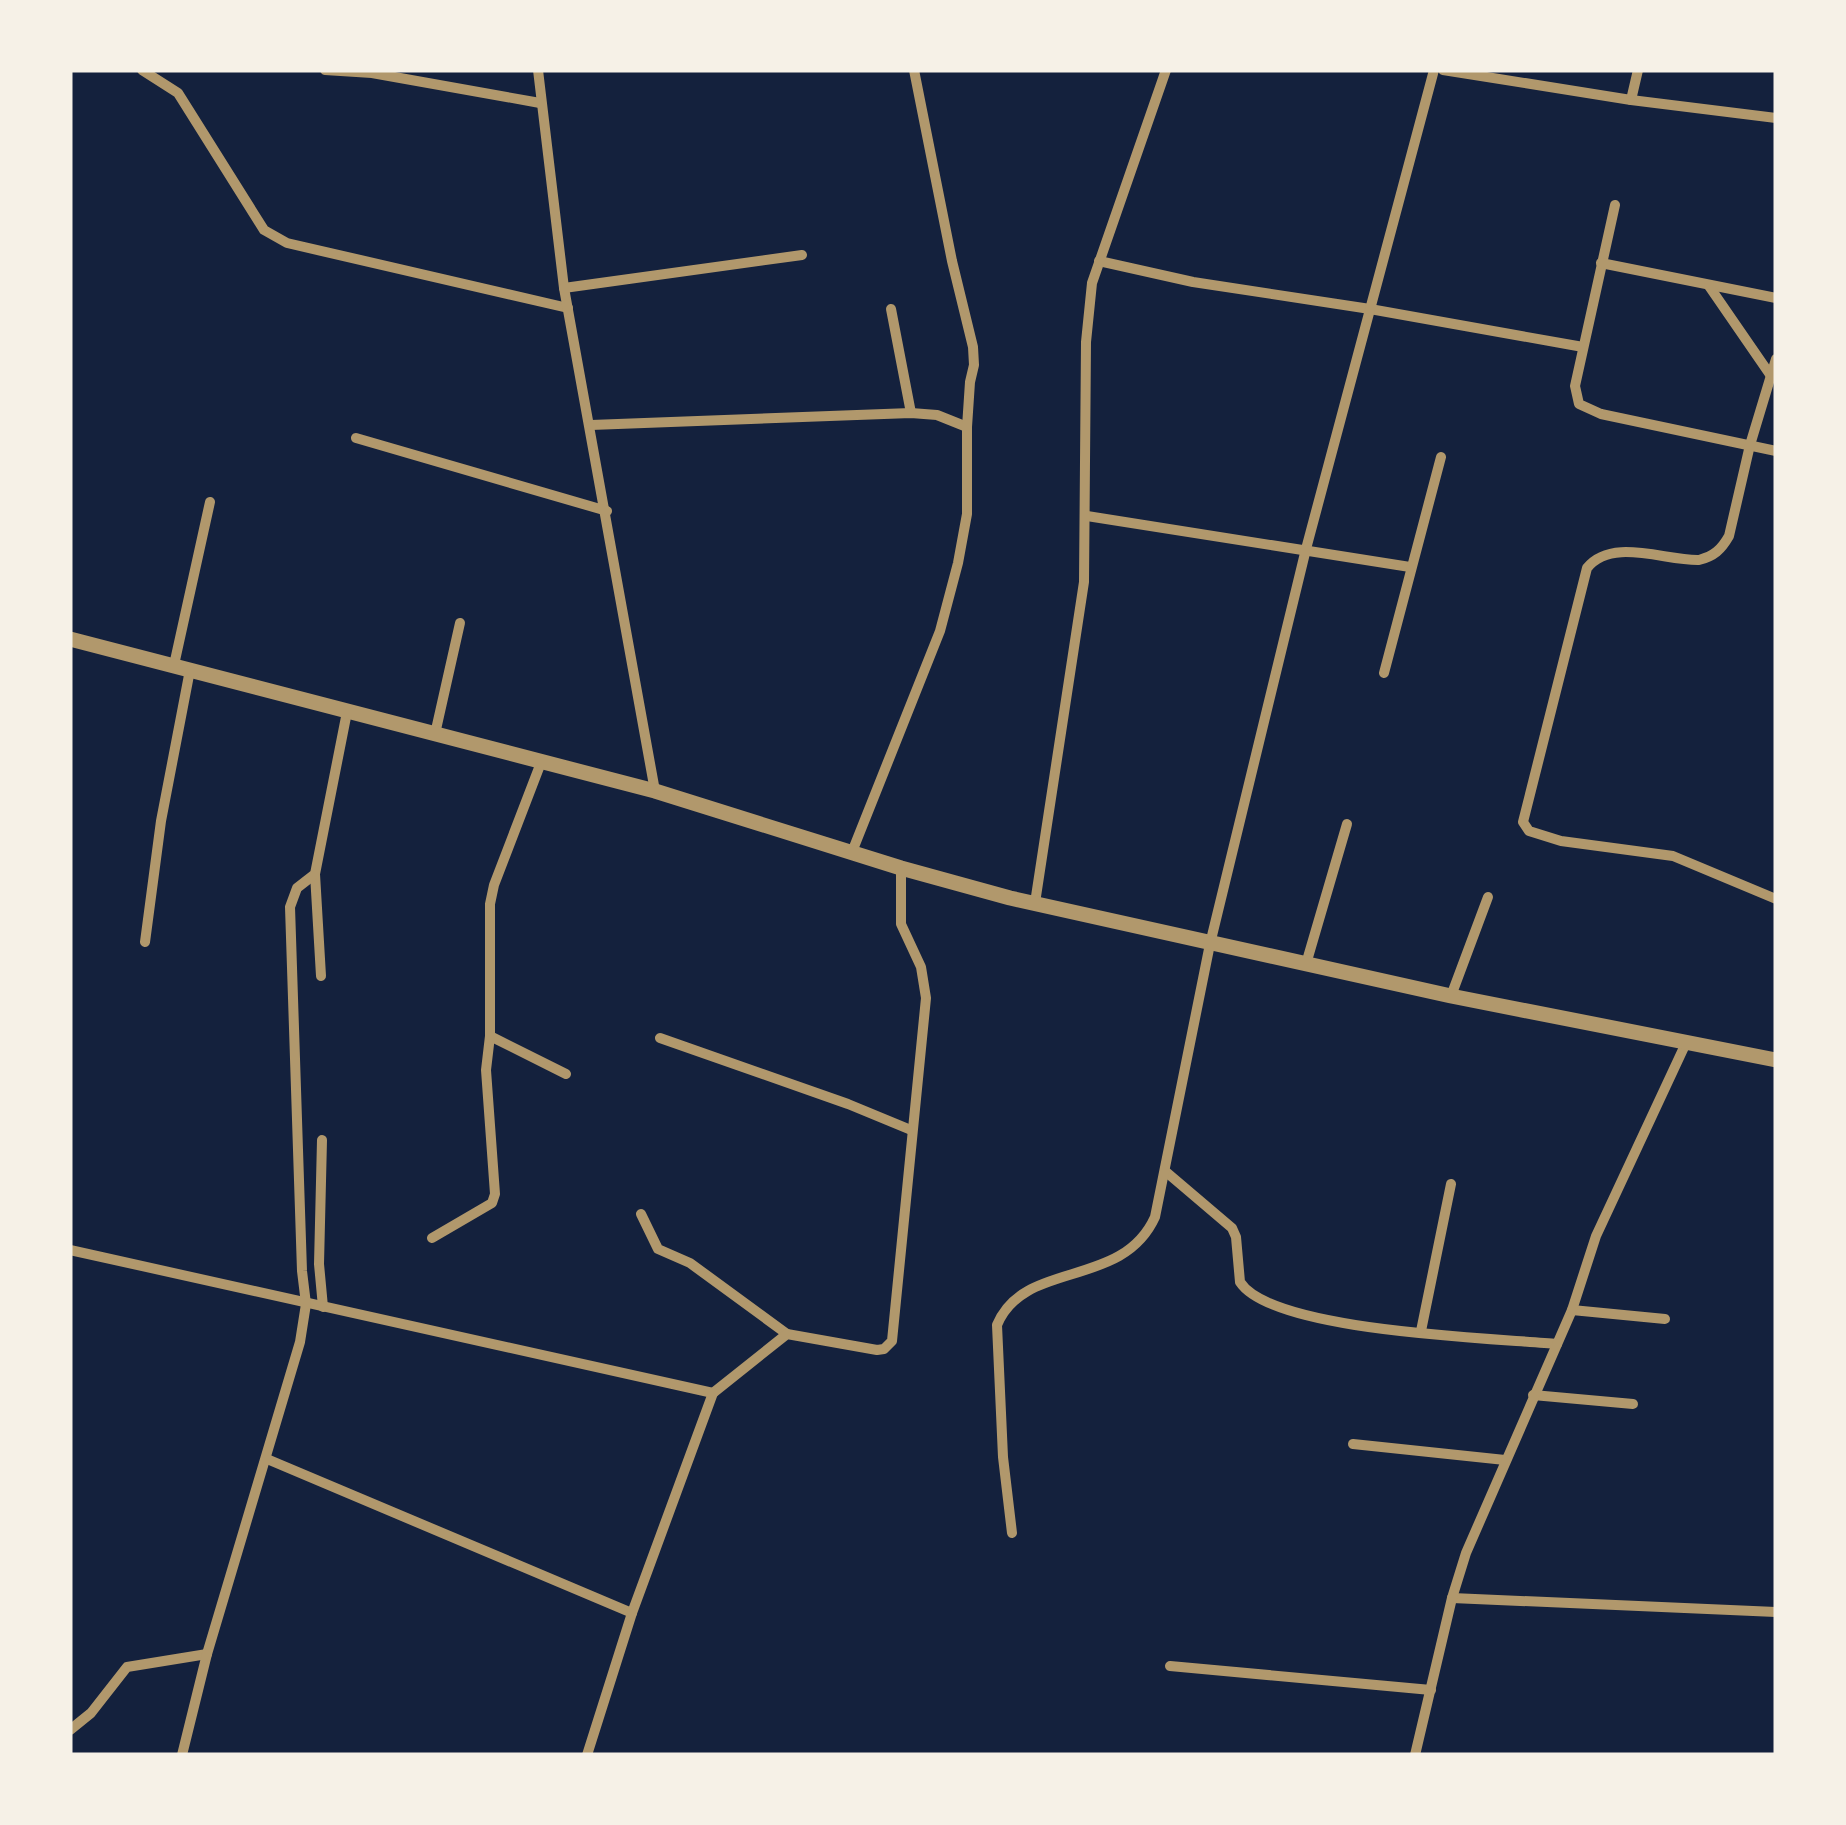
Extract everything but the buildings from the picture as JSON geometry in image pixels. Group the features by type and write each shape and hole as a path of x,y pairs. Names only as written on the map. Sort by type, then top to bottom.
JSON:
{"street":[{"path":"142,70 178,93 264,230 286,242 568,308"},
{"path":"325,70 372,73 540,103"},
{"path":"538,70 564,288 592,425 655,790"},
{"path":"852,852 940,631 967,514 966,427 973,346 914,70"},
{"path":"1035,902 1084,582 1086,342 1092,284 1166,70"},
{"path":"1012,1533 1003,1457 998,1325 1004,1308 1019,1294 1124,1257 1150,1229 1210,944 1306,550 1434,70"},
{"path":"1443,70 1776,118"},
{"path":"1631,100 1638,70"},
{"path":"1615,205 1575,397 1586,408 1776,451"},
{"path":"564,288 802,256"},
{"path":"1099,261 1193,282 1370,308 1583,347"},
{"path":"1602,263 1776,298"},
{"path":"1708,285 1771,376"},
{"path":"891,309 911,413"},
{"path":"1776,359 1750,445 1729,536 1722,548 1700,560 1612,552 1602,554 1587,568 1524,814 1525,828 1536,834 1674,856 1776,899"},
{"path":"592,425 911,413 937,415 966,427"},
{"path":"356,438 607,511"},
{"path":"1384,673 1441,456"},
{"path":"145,942 182,668 210,502"},
{"path":"1087,516 1410,567"},
{"path":"435,734 460,622"},
{"path":"70,639 655,790 901,868 1010,898 1451,996 1776,1060"},
{"path":"321,976 315,874 347,712"},
{"path":"432,1238 492,1203 494,1160 486,1070 490,1036 490,904 542,760"},
{"path":"1306,964 1346,824"},
{"path":"641,1214 658,1249 690,1262 787,1334 877,1350 892,1342 926,998 921,967 901,924 901,868"},
{"path":"182,1755 207,1654 300,1342 306,1304 290,907 297,888 315,874"},
{"path":"1451,996 1488,897"},
{"path":"490,1036 566,1074"},
{"path":"660,1038 911,1130"},
{"path":"1415,1755 1452,1598 1504,1460 1572,1310 1596,1236 1686,1043"},
{"path":"322,1140 322,1307"},
{"path":"1164,1171 1232,1228 1240,1282 1258,1300 1334,1322 1556,1344"},
{"path":"1420,1331 1451,1184"},
{"path":"70,1250 713,1393"},
{"path":"1572,1310 1665,1318"},
{"path":"587,1755 632,1612 713,1393 787,1334"},
{"path":"1532,1395 1633,1404"},
{"path":"1353,1444 1504,1460"},
{"path":"267,1459 632,1612"},
{"path":"1452,1598 1776,1612"},
{"path":"70,1730 90,1714 128,1667 207,1654"},
{"path":"1170,1666 1431,1690"}]}
